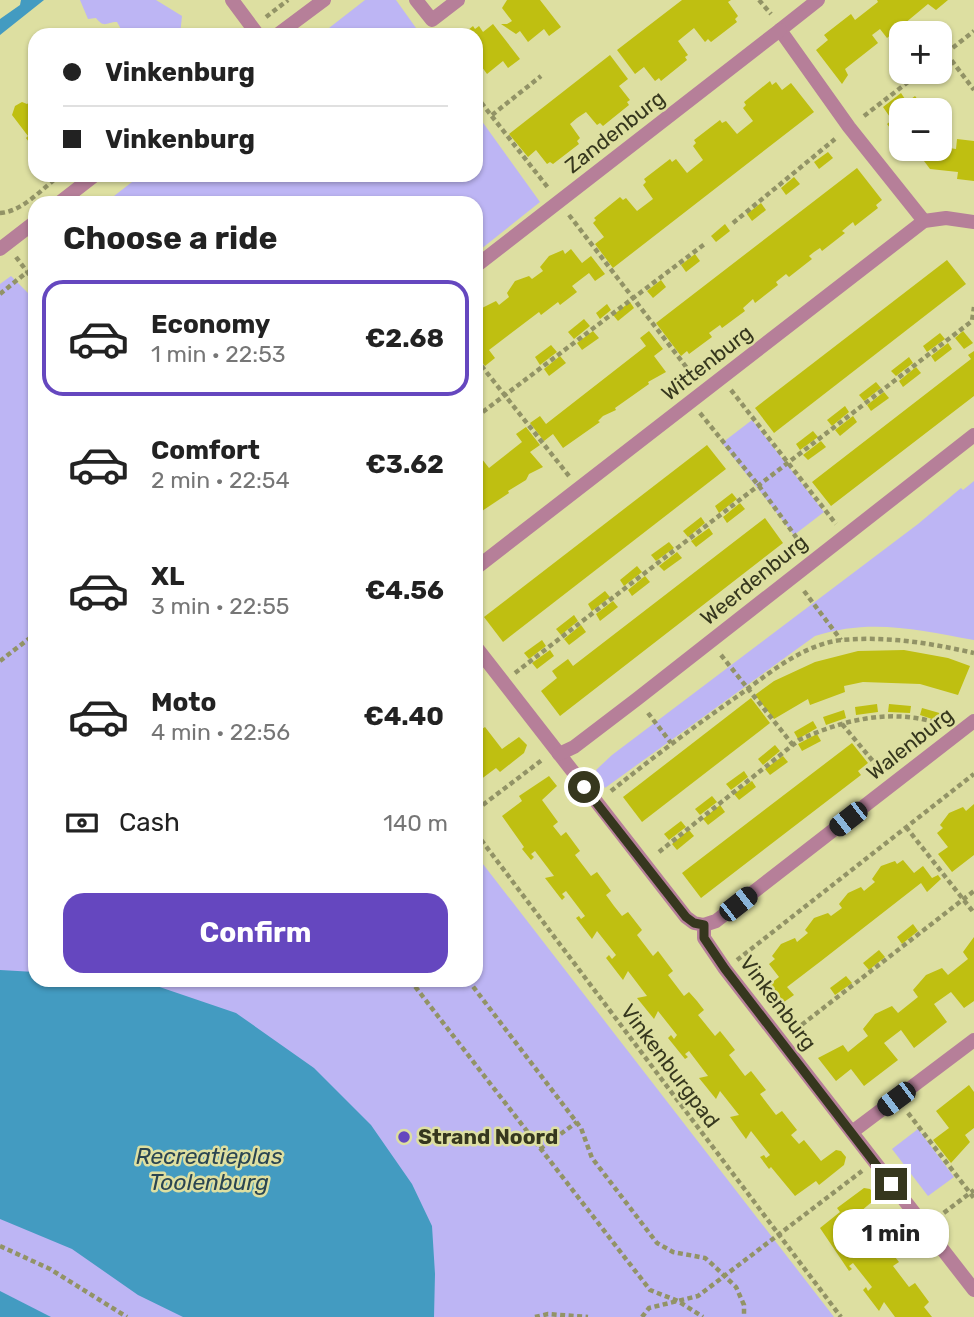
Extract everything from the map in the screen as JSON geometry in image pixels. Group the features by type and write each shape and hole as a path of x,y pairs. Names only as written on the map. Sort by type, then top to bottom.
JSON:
{"street":[{"path":"232,0 253,28"},
{"path":"286,28 324,0"},
{"path":"416,0 432,20 458,0"},
{"name":"Zandenburg","path":"483,261 818,0"},
{"path":"779,30 849,127 924,221 946,218 974,222"},
{"path":"68,196 86,182"},
{"name":"Wittenburg","path":"483,563 924,221"},
{"path":"3,247 28,227"},
{"name":"Weerdenburg","path":"559,754 574,747 637,699 974,435"},
{"path":"483,656 686,917 694,923 704,925"},
{"name":"Walenburg","path":"704,925 716,921 974,721"},
{"name":"Vinkenburg","path":"704,925 704,938 725,969 974,1290"},
{"path":"852,1132 974,1040"}],"path":[{"path":"952,48 974,31"},
{"path":"952,61 974,90"},
{"path":"492,116 541,76"},
{"path":"733,223 905,84"},
{"path":"483,105 705,391"},
{"path":"33,196 51,182"},
{"path":"0,213 10,212 28,200"},
{"path":"483,412 632,296 706,243"},
{"path":"0,294 27,272 3,247"},
{"path":"503,682 972,321 974,307"},
{"path":"483,368 578,489"},
{"path":"722,379 790,463 844,536"},
{"path":"691,402 759,486 812,560"},
{"path":"792,576 841,640"},
{"path":"597,803 671,743 807,650 841,640 892,638 974,653"},
{"path":"0,661 28,639"},
{"path":"711,642 793,745"},
{"path":"637,699 671,743"},
{"path":"644,864 793,745 822,730 883,715 918,717 961,731"},
{"path":"842,724 892,785"},
{"path":"483,805 541,760 559,754"},
{"path":"725,969 974,774"},
{"path":"906,827 974,913"},
{"name":"Vinkenburgpad","path":"483,842 841,1317"},
{"path":"780,1041 974,891"},
{"path":"415,987 650,1290 678,1301 703,1317"},
{"path":"473,987 577,1122 592,1158 657,1243 673,1252 705,1258 741,1296 744,1317"},
{"path":"896,1099 973,1193 926,1227"},
{"path":"540,1149 577,1122"},
{"path":"642,1317 649,1308 698,1296 873,1162"},
{"path":"0,1247 50,1269 127,1317"},
{"path":"535,1317 548,1314 588,1317"}],"shaded area":[{"path":"80,0 156,0 182,16 181,28 120,28 117,22 104,24 96,18 88,19"},
{"path":"365,0 396,0 416,28 329,28"},
{"path":"483,123 540,202 483,247 483,196 114,196 132,182 483,182"},
{"path":"11,276 28,293 28,987 483,987 483,864 834,1317 0,1317 0,284"},
{"path":"752,420 824,512 794,535 722,443"},
{"path":"974,481 974,640 914,630 875,627 815,636 605,788 596,770 612,755 918,524 961,488 963,490"},
{"path":"918,1129 954,1177 928,1196 892,1149"}],"water":[{"path":"21,0 44,0 0,35 0,19 20,5"},
{"name":"Recreatieplas Toolenburg","path":"0,970 28,972 28,987 160,987 236,1013 314,1068 371,1125 412,1184 432,1226 434,1317 183,1317 138,1295 72,1249 0,1219"},
{"path":"0,1291 51,1317 0,1317"}],"building":[{"path":"507,0 540,0 561,27 549,36 544,29 528,42 520,31 516,34 501,24 512,21 502,8"},
{"path":"682,0 731,0 728,2 738,16 735,19 737,22 711,42 708,39 705,42 694,28 678,41 688,55 685,57 687,60 661,81 659,78 655,81 644,67 635,74 617,50"},
{"path":"877,0 948,0 936,10 928,4 908,21 889,21 889,36 887,38 880,29 872,35 878,43 845,69 848,75 842,84 816,50 828,40 824,35 851,14 855,20 878,2"},
{"path":"493,24 520,59 508,68 503,61 487,74 483,68 483,32"},
{"path":"610,55 628,79 619,86 630,100 627,102 629,105 603,126 600,123 597,125 586,112 577,118 570,124 580,138 577,141 579,144 553,164 547,164 536,150 528,157 509,134"},
{"path":"770,81 772,85 776,82 782,90 791,83 814,112 613,268 595,244 604,237 593,223 596,220 594,218 620,197 623,200 626,198 637,211 653,199 643,185 646,182 644,179 670,159 672,162 676,159 687,173 703,160 693,146 696,143 694,140 720,120 722,123 726,121 737,134 753,121 743,108 746,105 744,102"},
{"path":"22,102 27,104 28,136 12,115 15,106"},
{"path":"889,102 889,116 883,107"},
{"path":"957,139 974,141 974,181 957,179 958,172 930,169 924,161 952,161 952,148 956,149"},
{"path":"828,152 833,158 819,169 814,162"},
{"path":"857,168 882,200 876,205 878,208 855,226 853,222 842,231 845,233 822,251 820,248 814,252 809,256 812,259 789,277 786,274 776,282 778,285 755,303 753,299 743,308 745,311 722,328 720,325 709,333 712,337 689,354 687,351 681,356 656,323"},
{"path":"794,177 800,184 786,195 781,188"},
{"path":"761,203 766,210 752,221 747,214"},
{"path":"725,224 730,231 716,242 711,236"},
{"path":"571,249 582,263 591,256 605,274 595,281 589,273 572,286 577,292 541,315 539,312 489,350 495,358 485,366 483,308 496,301 499,305 509,297 507,293 515,281 529,276 532,279 543,271 540,267 549,256 563,250 565,254"},
{"path":"695,254 700,261 686,272 681,265"},
{"path":"947,260 966,284 774,433 755,408"},
{"path":"661,280 666,287 653,298 647,291"},
{"path":"630,302 634,308 618,321 613,315"},
{"path":"607,304 611,310 600,319 596,313"},
{"path":"584,319 590,326 574,339 568,332"},
{"path":"593,331 599,338 582,350 577,343"},
{"path":"649,331 663,349 654,356 666,372 648,382 649,384 615,408 616,410 603,416 598,421 600,422 563,448 553,434 544,441 530,423 540,416 546,424 646,346 640,338"},
{"path":"963,331 973,343 964,349 955,338"},
{"path":"940,333 945,339 927,352 923,346"},
{"path":"948,343 952,349 935,362 931,356"},
{"path":"551,345 557,352 540,365 535,357"},
{"path":"974,351 974,396 831,506 812,482 971,359 968,355"},
{"path":"560,356 566,363 549,376 544,369"},
{"path":"909,357 913,363 896,376 891,371"},
{"path":"916,367 921,373 903,387 899,381"},
{"path":"876,382 881,388 864,401 859,395"},
{"path":"884,392 889,398 871,411 867,405"},
{"path":"845,406 849,412 832,426 827,420"},
{"path":"853,416 857,422 840,436 835,430"},
{"path":"526,427 540,445 530,452 543,467 529,474 526,480 483,510 483,460 489,468 522,442 516,434"},
{"path":"813,431 818,437 800,450 796,444"},
{"path":"821,441 826,447 808,460 803,455"},
{"path":"707,445 726,469 503,642 484,617"},
{"path":"732,493 737,499 719,513 715,506"},
{"path":"740,503 745,509 727,523 723,517"},
{"path":"701,517 705,523 688,537 683,531"},
{"path":"765,518 783,543 560,716 541,691 557,678 552,671 568,659 573,666"},
{"path":"709,528 713,534 696,547 691,541"},
{"path":"669,542 674,548 656,561 651,555"},
{"path":"677,552 682,558 664,571 659,566"},
{"path":"637,566 642,572 624,586 620,580"},
{"path":"645,576 650,582 632,596 628,590"},
{"path":"605,591 610,597 592,611 588,604"},
{"path":"613,601 618,607 600,621 596,614"},
{"path":"574,615 578,621 561,635 556,629"},
{"path":"581,625 586,632 569,645 564,639"},
{"path":"542,640 546,646 529,659 524,653"},
{"path":"550,650 554,656 537,669 532,663"},
{"path":"904,650 948,658 970,666 958,695 920,684 863,682 844,686 845,692 810,705 808,699 774,719 755,695 774,681 815,662 858,651"},
{"path":"751,698 770,723 642,822 623,797"},
{"path":"877,704 878,712 856,715 855,707"},
{"path":"889,704 911,706 910,713 888,712"},
{"path":"922,708 943,714 941,722 920,715"},
{"path":"844,710 846,718 826,725 823,717"},
{"path":"813,721 817,728 798,739 794,732"},
{"path":"485,727 502,749 519,737 527,745 524,753 500,772 496,768 483,778"},
{"path":"817,734 821,741 802,751 798,744"},
{"path":"852,743 868,763 858,771 861,775 701,898 682,873"},
{"path":"775,745 780,751 763,765 758,759"},
{"path":"783,756 788,762 770,775 765,769"},
{"path":"744,771 748,777 731,790 726,784"},
{"path":"549,776 557,786 542,800 558,822 553,826 561,836 566,832 580,851 575,855 591,876 597,872 611,891 606,895 622,916 628,912 642,930 637,935 653,956 658,951 673,971 668,975 684,996 689,992 704,1010 698,1015 715,1036 720,1031 735,1050 729,1055 745,1076 751,1071 766,1090 760,1094 776,1115 782,1111 797,1130 791,1135 799,1144 804,1140 821,1161 836,1150 846,1157 844,1165 819,1185 816,1181 795,1196 771,1167 769,1169 760,1157 764,1155 766,1158 770,1155 751,1131 746,1139 730,1117 739,1115 720,1091 716,1099 699,1078 708,1076 689,1051 685,1054 688,1057 685,1059 668,1038 671,1035 674,1039 677,1035 658,1011 654,1019 637,998 647,996 628,971 623,980 606,958 609,955 612,959 616,955 597,931 592,939 576,918 585,916 566,891 562,894 565,897 562,900 545,878 554,876 535,851 531,854 534,857 531,860 522,849 524,847 502,816 522,801 519,796"},
{"path":"752,781 756,787 739,800 734,794"},
{"path":"712,796 717,802 700,815 695,809"},
{"path":"974,804 974,855 952,872 938,854 948,847 937,833 943,828 940,825 949,813 963,807 966,811"},
{"path":"720,805 725,812 708,825 703,819"},
{"path":"681,821 686,827 669,840 664,834"},
{"path":"689,830 694,836 677,850 672,844"},
{"path":"903,860 914,873 923,866 932,878 938,875 941,879 927,892 921,883 787,987 794,995 784,1002 770,984 779,977 769,964 775,959 772,956 781,944 795,938 797,942 808,933 805,930 814,918 828,913 831,916 842,908 839,904 848,893 861,887 864,891 875,882 872,879 881,866 895,861 897,864"},
{"path":"913,924 918,931 902,944 897,937"},
{"path":"974,937 974,1001 964,1008 951,992 934,1004 947,1022 914,1048 901,1030 884,1043 898,1060 864,1086 851,1069 836,1081 818,1058 843,1045 848,1052 868,1036 863,1029 875,1014 892,1006 898,1013 918,997 913,990 926,975 942,968 948,975 968,959 963,952"},
{"path":"879,950 885,957 869,970 863,963"},
{"path":"846,976 852,983 835,995 830,988"},
{"path":"969,1085 974,1092 974,1128 965,1135 970,1142 951,1163 933,1140 949,1128 936,1111"},
{"path":"864,1188 870,1189 875,1195 874,1200 860,1212 876,1233 871,1237 878,1248 884,1243 899,1262 893,1266 909,1287 915,1283 929,1302 924,1307 932,1317 895,1317 884,1302 879,1311 863,1290 866,1287 868,1291 872,1287 853,1263 849,1266 852,1269 849,1271 820,1228 840,1212 837,1208"}],"place":[{"name":"Strand Noord","path":"404,1137"}],"route":[{"path":"584,787 686,917 694,923 704,925 704,938 725,969 891,1184"}]}
